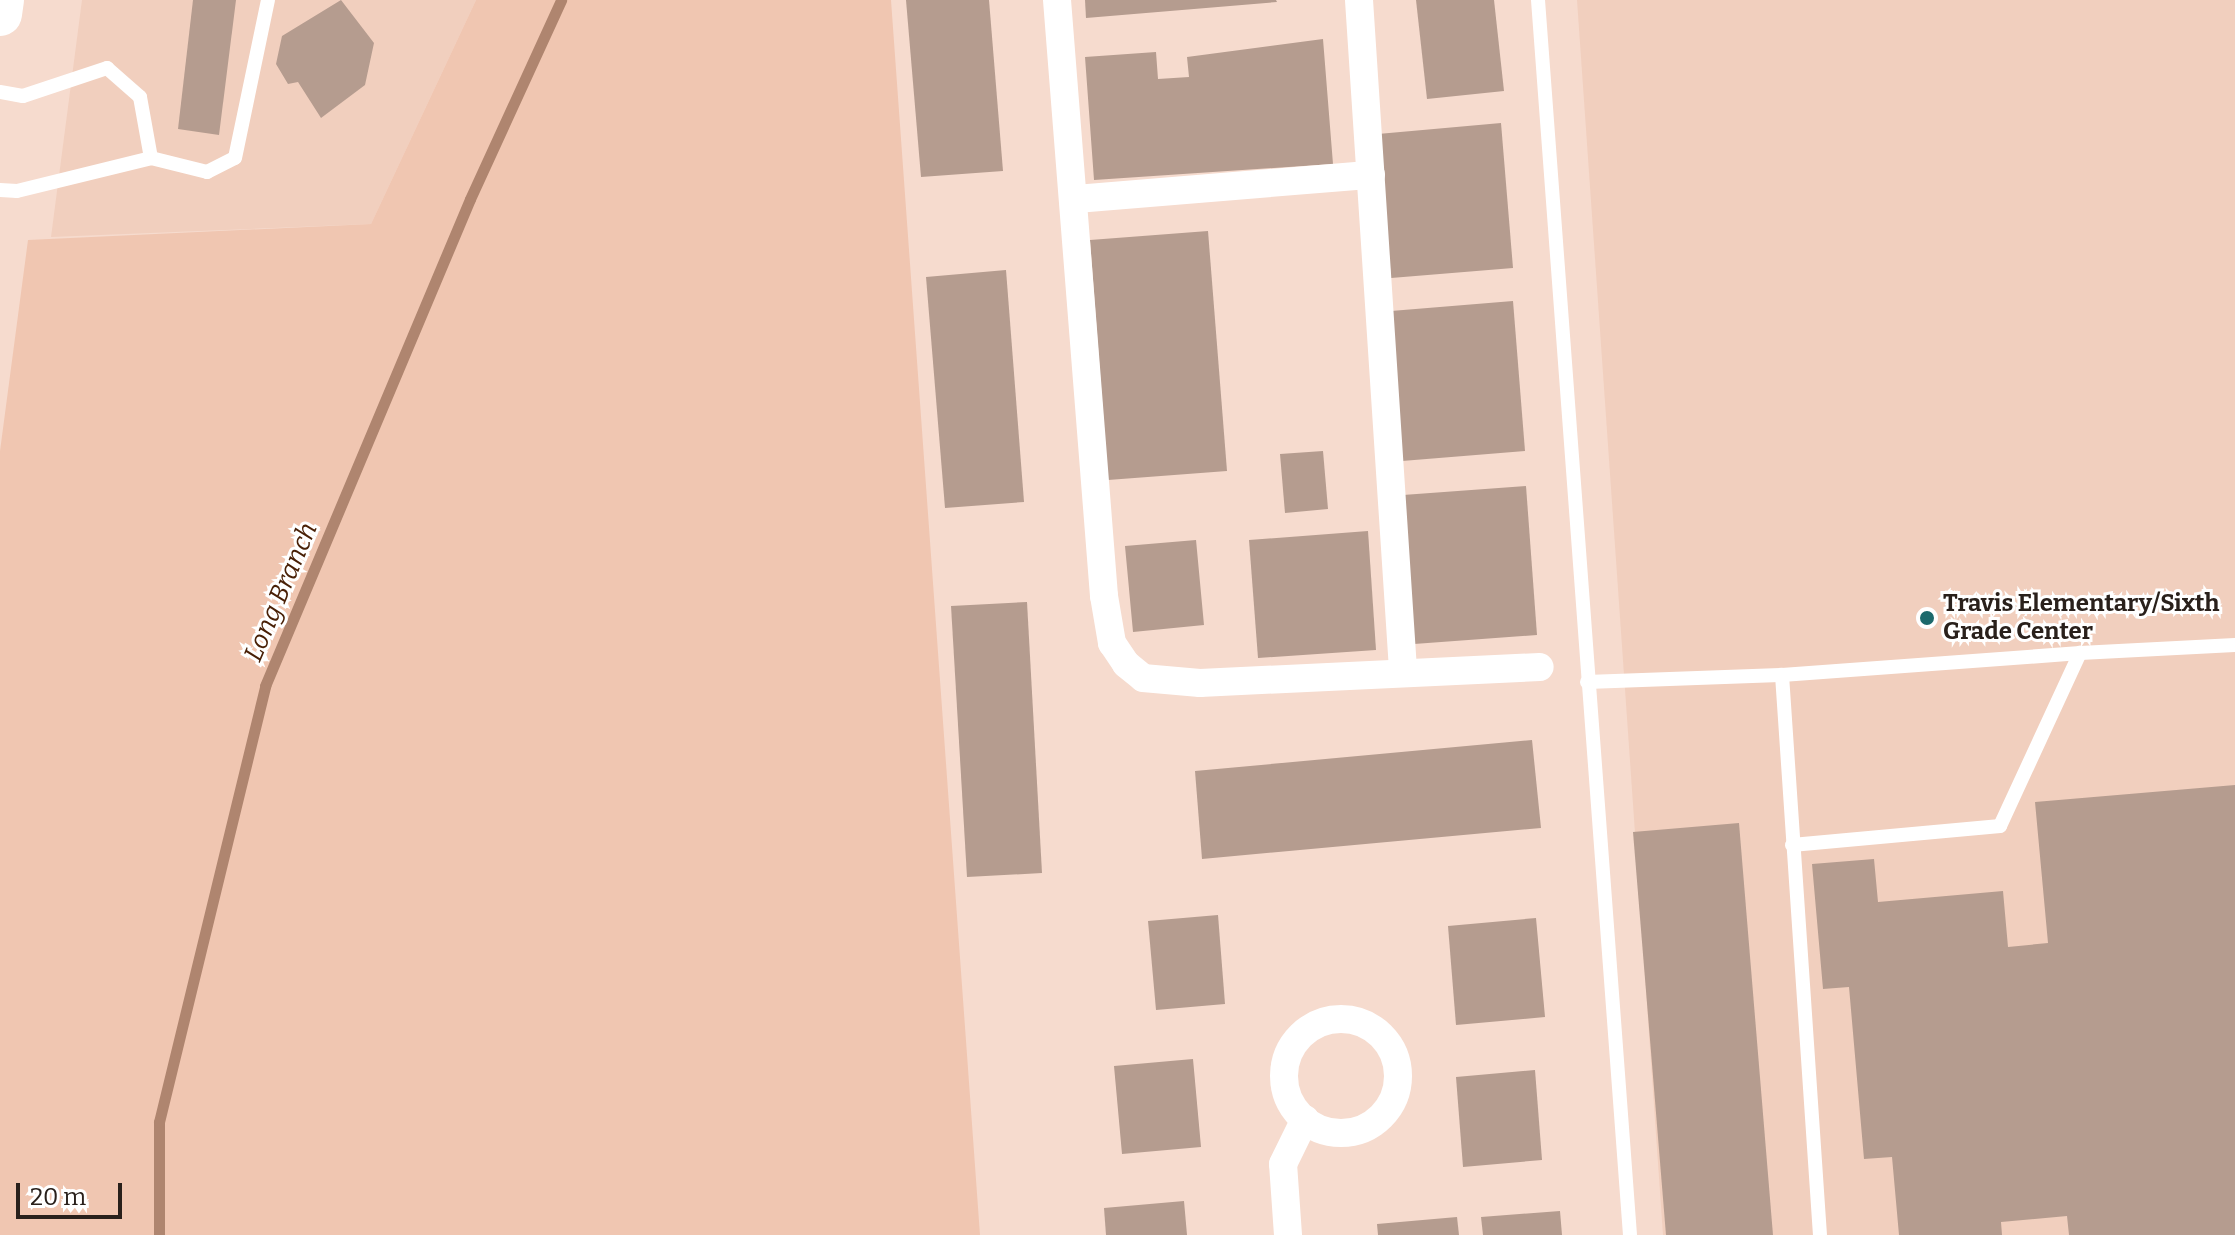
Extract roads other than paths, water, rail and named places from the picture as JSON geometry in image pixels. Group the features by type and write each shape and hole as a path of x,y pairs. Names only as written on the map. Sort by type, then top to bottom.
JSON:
{"highway":[{"path":"0,14 2,0"}],"street":[{"path":"1057,0 1076,199 1104,596 1112,643 1126,664 1143,678 1166,682 1403,669 1540,667"},
{"path":"1359,0 1403,669"},
{"path":"1076,199 1371,175"},
{"path":"1337,1018 1373,1028 1396,1059 1398,1078 1386,1112 1356,1131 1320,1129 1305,1119 1285,1087 1297,1042 1319,1023 1337,1018"},
{"path":"1288,1235 1283,1164 1305,1119"}],"lane":[{"path":"0,190 17,191 151,158 207,172 235,158 268,0"},
{"path":"1538,0 1630,1235"},
{"path":"0,92 23,96 107,68 140,97 151,158"},
{"path":"1587,682 1782,675 2235,645"},
{"path":"1792,845 2000,826 2080,653"},
{"path":"1782,675 1820,1235"}],"waterway":[{"name":"Long Branch","path":"159,1235 159,1122 265,686 470,199 561,0"}],"place":[{"name":"Travis Elementary/Sixth Grade Center","path":"1927,618"}]}
